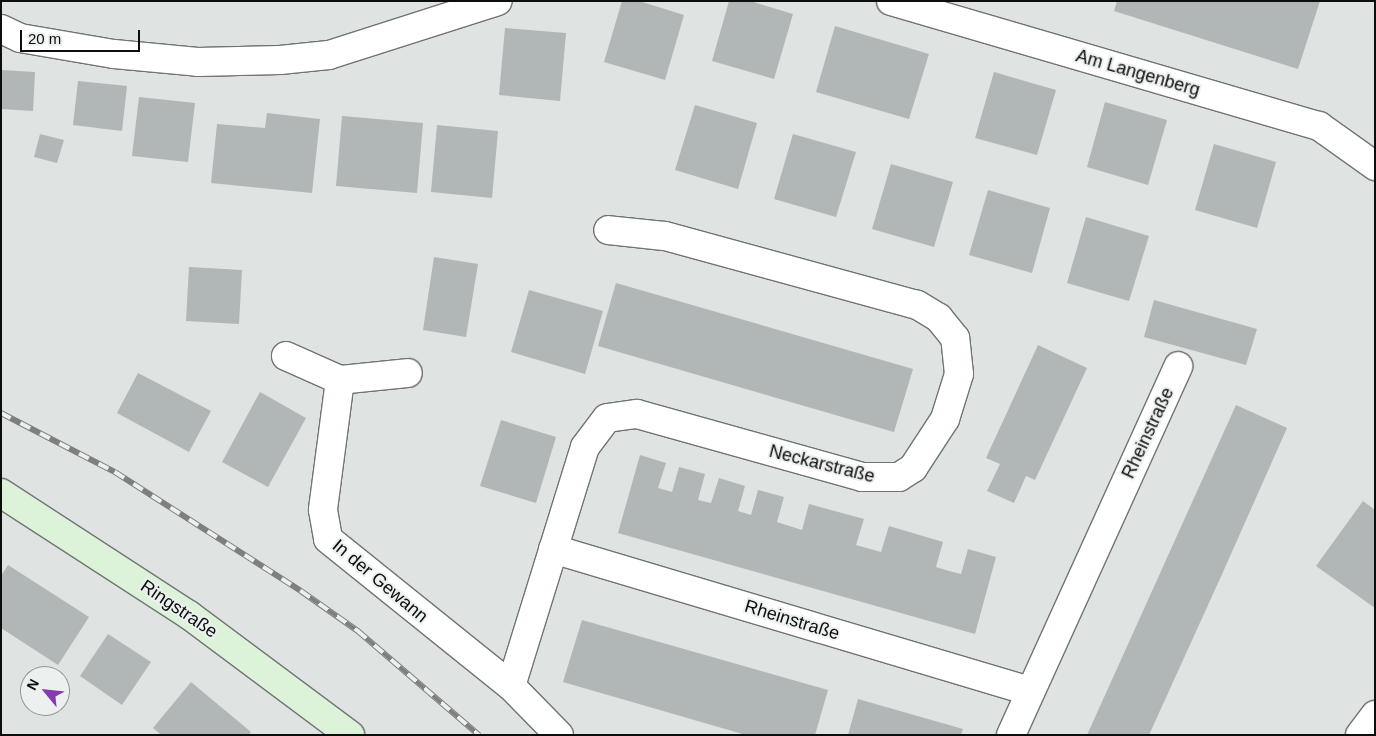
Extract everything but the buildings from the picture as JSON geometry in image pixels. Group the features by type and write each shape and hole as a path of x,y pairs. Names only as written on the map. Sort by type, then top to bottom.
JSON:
{"main road":[{"name":"Ringstraße","path":"1,493 189,615 350,735"}],"street":[{"path":"1,29 20,38 114,54 198,62 280,60 329,55 498,1"},
{"name":"Am Langenberg","path":"891,1 1319,126 1375,166"},
{"name":"Neckarstraße","path":"511,686 585,447 607,418 637,414 862,477 899,477 913,468 945,419 959,374 955,338 939,318 917,305 664,236 608,230"},
{"path":"286,356 340,380 408,373"},
{"name":"Rheinstraße","path":"1011,735 1178,366"},
{"name":"In der Gewann","path":"340,380 323,510 328,539 511,686"},
{"name":"Rheinstraße","path":"554,549 1030,691"},
{"path":"511,686 558,735"},
{"path":"1360,735 1375,714"}],"railway":[{"path":"1,413 115,472 301,591 358,631 479,735"}]}
